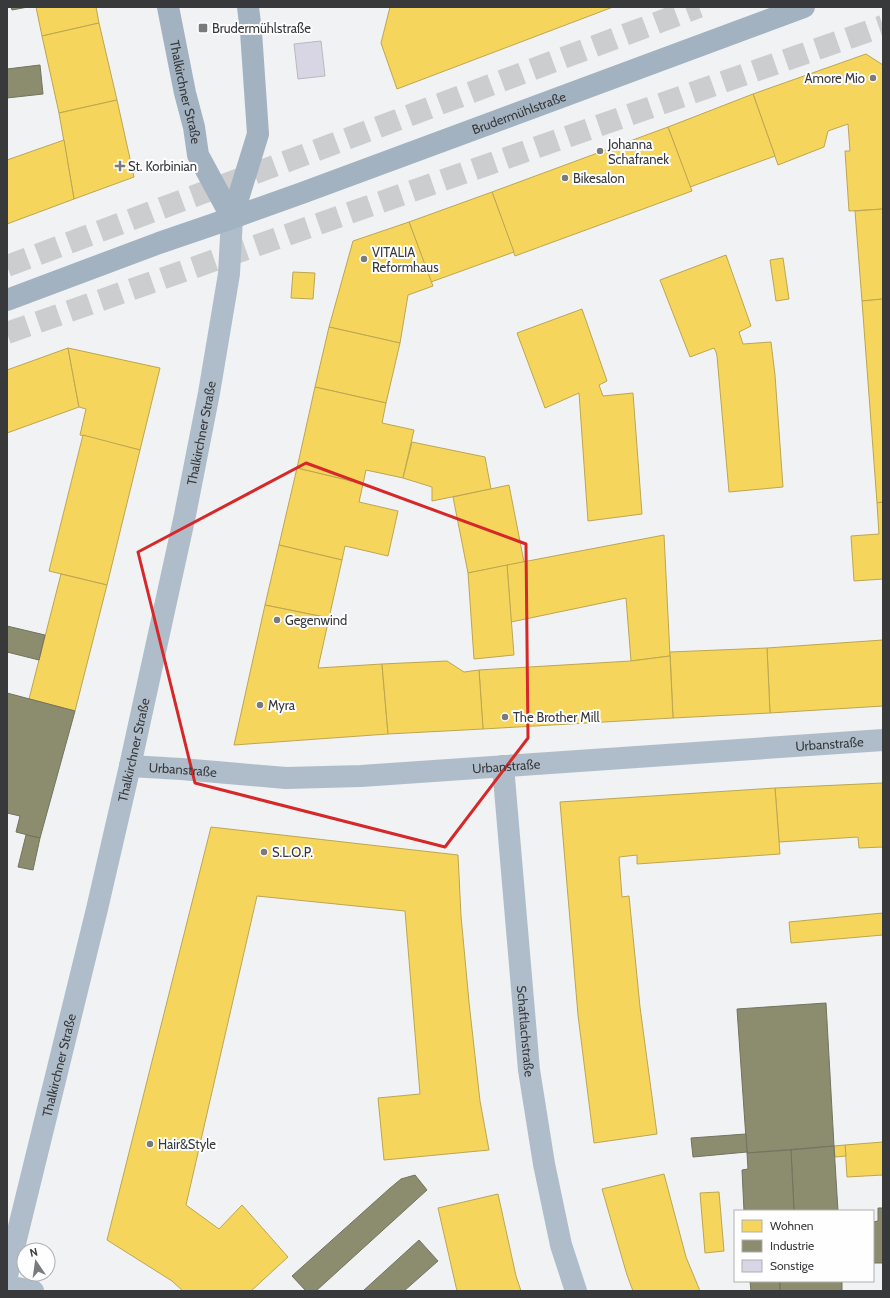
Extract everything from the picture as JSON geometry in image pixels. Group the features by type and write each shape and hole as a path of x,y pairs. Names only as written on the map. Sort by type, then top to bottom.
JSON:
{"main road":[{"name":"Thalkirchner Straße","path":"168,7 185,93 194,127 198,155 232,218"},
{"name":"Thalkirchner Straße","path":"232,218 258,134 252,32 248,7"},
{"name":"Brudermühlstraße","path":"7,300 159,243 232,218 651,65 804,7"}],"street":[{"name":"Thalkirchner Straße","path":"7,1276 97,909 185,515 209,393 229,274 232,218"},
{"name":"Urbanstraße","path":"130,766 286,778 361,776 883,740"},
{"name":"Schaftlachstraße","path":"503,766 529,1070 544,1164 561,1245 576,1291"},
{"path":"7,1286 32,1291"}],"highlighted area":[{"path":"306,463 526,544 528,738 445,847 195,783 138,552"}],"building: Wohnen":[{"path":"36,7 96,7 99,23 42,36"},
{"path":"390,7 613,7 397,89 381,43"},
{"path":"99,23 117,100 59,113 42,36"},
{"path":"866,54 883,65 883,209 849,211 845,151 850,151 848,124 828,131 824,147 778,165 753,94"},
{"path":"753,94 775,156 690,187 668,127"},
{"path":"117,100 134,177 74,199 59,113"},
{"path":"668,127 692,191 515,256 492,192"},
{"path":"64,140 74,199 7,224 7,160"},
{"path":"492,192 514,252 431,282 409,222"},
{"path":"883,209 883,299 862,301 855,211"},
{"path":"409,222 433,286 408,295 400,343 329,327 353,241"},
{"path":"726,255 751,326 739,332 743,344 771,342 775,375 783,487 729,492 716,352 714,348 690,357 660,280"},
{"path":"783,258 789,299 776,301 770,260"},
{"path":"293,272 315,273 313,299 291,298"},
{"path":"883,299 883,502 877,503 862,301"},
{"path":"582,309 607,381 599,385 603,396 633,393 642,514 588,521 579,393 545,408 517,333"},
{"path":"329,327 400,343 386,403 315,387"},
{"path":"68,348 79,407 7,433 7,370"},
{"path":"68,348 160,368 140,450 80,435 86,409 79,407"},
{"path":"315,387 386,403 382,423 414,430 403,478 366,470 363,484 297,468"},
{"path":"83,435 140,450 107,585 49,571"},
{"path":"412,442 485,457 491,489 432,501 432,487 403,478"},
{"path":"297,468 363,484 359,502 398,511 388,556 345,546 342,560 279,545"},
{"path":"509,485 524,562 468,573 453,497"},
{"path":"883,502 883,579 854,581 851,536 879,534 877,503"},
{"path":"664,535 670,656 631,661 626,598 511,622 507,565"},
{"path":"279,545 342,560 329,618 265,605"},
{"path":"507,565 514,655 474,659 468,573"},
{"path":"61,574 107,585 75,711 29,699"},
{"path":"265,605 329,618 318,668 382,664 388,734 234,745"},
{"path":"883,640 883,706 770,713 767,648"},
{"path":"767,648 770,713 673,718 670,652"},
{"path":"670,656 673,718 483,729 479,670 631,661"},
{"path":"447,661 464,672 479,670 483,729 388,734 382,664"},
{"path":"883,783 883,847 859,848 858,837 779,842 775,788"},
{"path":"775,788 780,854 637,864 637,855 619,857 622,897 629,896 640,1007 657,1134 594,1143 578,1015 560,802"},
{"path":"211,827 458,855 461,916 469,1002 480,1101 489,1150 384,1160 378,1098 420,1094 405,911 257,896 186,1205 219,1229 242,1205 288,1257 251,1291 183,1291 172,1281 107,1240"},
{"path":"883,913 883,935 791,943 789,922"},
{"path":"883,1142 883,1175 847,1177 845,1145"},
{"path":"845,1145 846,1156 835,1157 834,1146"},
{"path":"664,1174 686,1257 700,1291 633,1291 627,1275 602,1189"},
{"path":"719,1192 724,1251 705,1253 700,1193"},
{"path":"498,1194 516,1276 521,1291 457,1291 438,1208"}],"building: Industrie":[{"path":"11,7 28,7 12,10"},
{"path":"40,65 43,94 7,98 7,69"},
{"path":"7,626 45,635 39,660 7,652"},
{"path":"7,693 75,711 40,838 16,832 20,816 7,813"},
{"path":"26,835 40,838 33,870 18,867"},
{"path":"826,1003 834,1146 747,1153 737,1009"},
{"path":"746,1134 747,1152 693,1157 691,1138"},
{"path":"834,1146 838,1210 794,1210 791,1150"},
{"path":"791,1150 794,1210 744,1210 742,1170 748,1169 747,1153"},
{"path":"415,1175 427,1190 316,1291 306,1291 292,1276 401,1179"},
{"path":"878,1208 883,1208 883,1263 874,1263 874,1222 878,1221"},
{"path":"419,1240 438,1261 404,1291 363,1291"},
{"path":"750,1282 780,1282 780,1291 751,1291"},
{"path":"780,1282 842,1282 842,1291 780,1291"}],"building: Sonstige":[{"path":"321,41 325,76 298,79 294,44"}],"tunnel":[{"path":"7,266 699,7"},
{"path":"7,333 883,26"}],"place":[{"name":"Brudermühlstraße","path":"203,28"},
{"name":"Amore Mio","path":"873,78"},
{"name":"Johanna Schafranek","path":"600,151"},
{"name":"St. Korbinian","path":"120,166"},
{"name":"Bikesalon","path":"565,178"},
{"name":"VITALIA Reformhaus","path":"364,259"},
{"name":"Gegenwind","path":"277,620"},
{"name":"Myra","path":"260,705"},
{"name":"The Brother Mill","path":"505,717"},
{"name":"S.L.O.P.","path":"264,852"},
{"name":"Hair&Style","path":"150,1144"}]}
